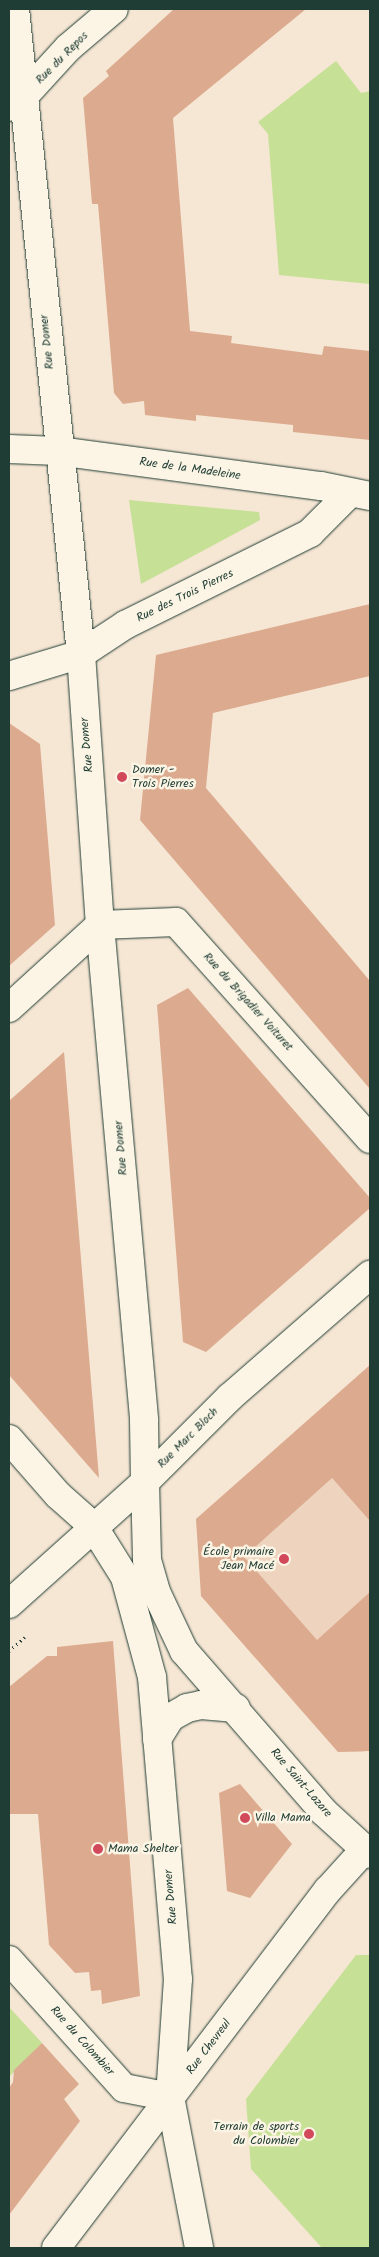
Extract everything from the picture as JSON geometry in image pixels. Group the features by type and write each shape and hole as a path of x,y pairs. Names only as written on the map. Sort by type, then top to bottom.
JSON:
{"street":[{"name":"Rue Domer","path":"15,9 17,101 24,128 81,654 100,925 144,1420 145,1482"},
{"name":"Rue du Repos","path":"17,101 68,48 114,9"},
{"name":"Rue de la Madeleine","path":"9,449 58,451 321,486 360,495"},
{"name":"Rue des Trois Pierres","path":"9,676 81,654 125,626 310,533 360,495"},
{"name":"Rue du Brigadier Voituret","path":"100,925 176,922 370,1139"},
{"path":"9,1008 100,925"},
{"name":"Rue Marc Bloch","path":"9,1604 93,1526 145,1482 230,1397 370,1275"},
{"path":"9,1438 58,1495 93,1526"},
{"name":"Rue Saint-Lazare","path":"145,1482 147,1560 157,1594 184,1651 236,1708 324,1812 368,1852"},
{"name":"Rue Domer","path":"93,1526 125,1578 152,1677 178,1980 170,2097 199,2248"},
{"path":"157,1740 171,1717 187,1708 201,1705 236,1708"},
{"name":"Rue Chevreul","path":"56,2248 328,1890 368,1852"},
{"name":"Rue du Colombier","path":"9,1960 124,2088 170,2097"}],"shaded area":[{"name":"École primaire Jean Macé","path":"370,1365 370,1742 363,1752 338,1752 203,1598 196,1519"}],"green space":[{"path":"336,61 361,93 370,91 370,284 279,275 268,134 258,122"},
{"path":"129,500 259,512 260,520 141,584"},
{"name":"Terrain de sports du Colombier","path":"356,1955 370,1955 370,2248 322,2248 251,2169 246,2099"},
{"path":"9,2007 42,2043 9,2077"}],"building":[{"path":"174,9 306,9 173,118 190,331 232,336 231,343 322,355 324,346 370,351 370,440 293,432 293,425 196,415 196,421 145,415 144,401 123,404 114,393 98,204 92,204 83,98 109,76 106,71"},
{"path":"370,604 370,676 213,713 206,788 370,981 370,1089 140,820 156,655"},
{"path":"9,723 40,744 55,925 9,966"},
{"path":"188,988 370,1198 370,1208 206,1352 183,1342 157,1005"},
{"path":"64,1052 99,1478 9,1375 9,1101"},
{"name":"École primaire Jean Macé","path":"370,1365 370,1521 332,1478 244,1557 317,1640 370,1592 370,1751 338,1752 201,1596 196,1519"},
{"path":"113,1641 140,1996 102,2004 101,1990 91,1991 89,1972 75,1973 49,1945 38,1814 9,1814 9,1687 47,1656 57,1656 57,1647"},
{"name":"Villa Mama","path":"240,1784 292,1844 250,1898 227,1891 219,1793"},
{"path":"42,2043 79,2084 64,2099 80,2121 9,2215 9,2088 13,2082 14,2070"}],"place":[{"name":"Domer - Trois Pierres","path":"122,777"},
{"name":"École primaire Jean Macé","path":"284,1559"},
{"name":"Villa Mama","path":"245,1818"},
{"name":"Mama Shelter","path":"98,1849"},
{"name":"Terrain de sports du Colombier","path":"309,2134"}]}
